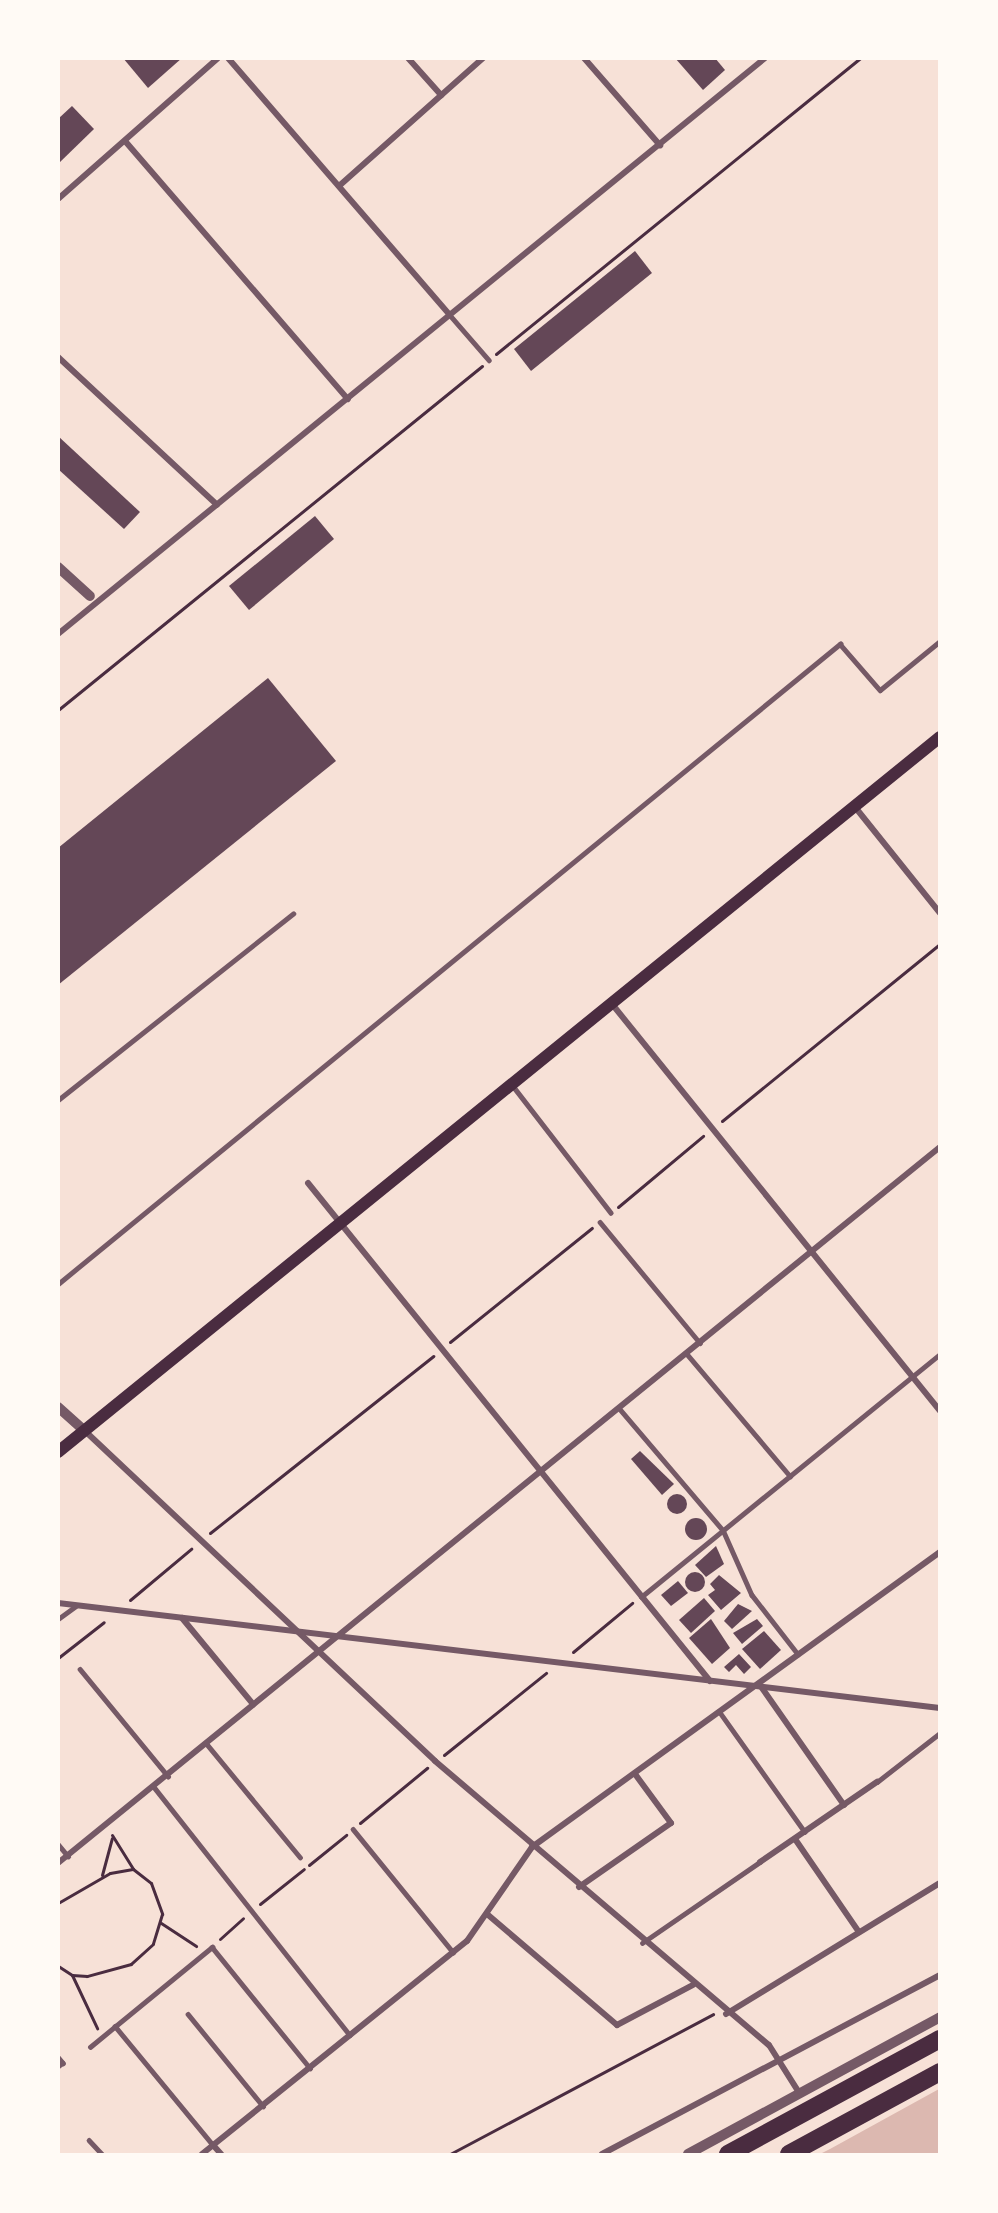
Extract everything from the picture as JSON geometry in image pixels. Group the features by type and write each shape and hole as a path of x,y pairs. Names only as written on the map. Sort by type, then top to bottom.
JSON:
{"highway":[{"path":"728,2154 939,2039"},
{"path":"789,2154 939,2072"}],"main road":[{"path":"58,1452 939,737"}],"street":[{"path":"58,199 218,58"},
{"path":"228,58 449,314"},
{"path":"408,58 441,95"},
{"path":"339,186 483,58"},
{"path":"584,58 660,145"},
{"path":"58,633 93,599 348,399 449,314 765,58"},
{"path":"125,141 348,399"},
{"path":"58,357 217,504"},
{"path":"58,567 93,599"},
{"path":"855,807 939,913"},
{"path":"612,1004 810,1253 939,1410"},
{"path":"58,1863 168,1776 253,1704 687,1354 939,1147"},
{"path":"308,1184 710,1681"},
{"path":"58,1407 201,1540 295,1632 532,1847 642,1943 769,2045 800,2094"},
{"path":"202,2154 453,1952 487,1914 532,1847 939,1552"},
{"path":"58,1604 939,1708"},
{"path":"182,1618 253,1704"},
{"path":"762,1687 844,1805"},
{"path":"579,1887 671,1823 635,1774"},
{"path":"760,1862 877,1782"},
{"path":"795,1839 859,1932"},
{"path":"724,2011 939,1883"},
{"path":"487,1914 617,2025 693,1985"},
{"path":"602,2154 780,2062 939,1975"},
{"path":"688,2154 939,2017"},
{"path":"213,2145 221,2154"}],"lane":[{"path":"449,314 489,360"},
{"path":"58,1284 840,644 880,690 939,641"},
{"path":"58,1100 293,914"},
{"path":"511,1084 611,1213"},
{"path":"600,1222 700,1343"},
{"path":"687,1354 790,1476"},
{"path":"641,1597 939,1354"},
{"path":"619,1408 723,1530 752,1595 798,1654"},
{"path":"58,1619 76,1605"},
{"path":"80,1669 168,1776"},
{"path":"719,1711 805,1832"},
{"path":"877,1782 939,1734"},
{"path":"206,1743 300,1857"},
{"path":"154,1787 350,2035"},
{"path":"353,1828 453,1952"},
{"path":"58,1844 68,1856"},
{"path":"642,1943 760,1862"},
{"path":"90,2047 212,1947 310,2068"},
{"path":"188,2014 263,2106"},
{"path":"115,2026 213,2145"},
{"path":"58,2057 63,2063 58,2067"},
{"path":"89,2140 102,2154"}],"path":[{"path":"58,710 860,58"},
{"path":"611,1213 939,944"},
{"path":"58,1658 201,1540 600,1222"},
{"path":"72,1975 115,1971 144,1957 161,1923 160,1898 134,1869 112,1837 107,1824"},
{"path":"101,1877 112,1837"},
{"path":"58,1903 101,1877 134,1869"},
{"path":"161,1923 178,1930 204,1953"},
{"path":"58,1966 72,1975 101,2038"},
{"path":"450,2154 724,2011"}],"shaded area":[{"path":"939,2089 939,2154 820,2154 830,2149"}],"building":[{"path":"123,58 182,58 148,88"},
{"path":"675,58 715,58 725,70 703,90"},
{"path":"72,106 94,129 58,164 58,119"},
{"path":"635,251 652,273 531,371 514,349"},
{"path":"58,436 140,512 124,529 58,469"},
{"path":"315,516 334,539 249,610 229,586"},
{"path":"268,678 336,761 58,985 58,848"},
{"path":"640,1451 674,1484 662,1495 631,1459"},
{"path":"677,1494 684,1497 687,1504 684,1511 677,1514 670,1511 667,1504 670,1497"},
{"path":"696,1518 704,1521 707,1529 704,1537 696,1540 688,1537 685,1529 688,1521"},
{"path":"716,1546 724,1564 706,1577 695,1565"},
{"path":"695,1572 702,1575 705,1582 702,1589 695,1592 688,1589 685,1582 688,1575"},
{"path":"719,1575 741,1593 721,1610 708,1595 715,1590 710,1584"},
{"path":"678,1581 688,1593 671,1606 661,1595"},
{"path":"704,1598 715,1611 691,1633 679,1620"},
{"path":"738,1604 752,1611 732,1629 724,1621"},
{"path":"711,1619 730,1648 712,1664 689,1638"},
{"path":"757,1619 763,1626 742,1644 733,1633"},
{"path":"764,1631 781,1650 760,1669 742,1649"},
{"path":"739,1654 751,1667 744,1674 736,1665 729,1672 724,1667"}]}
